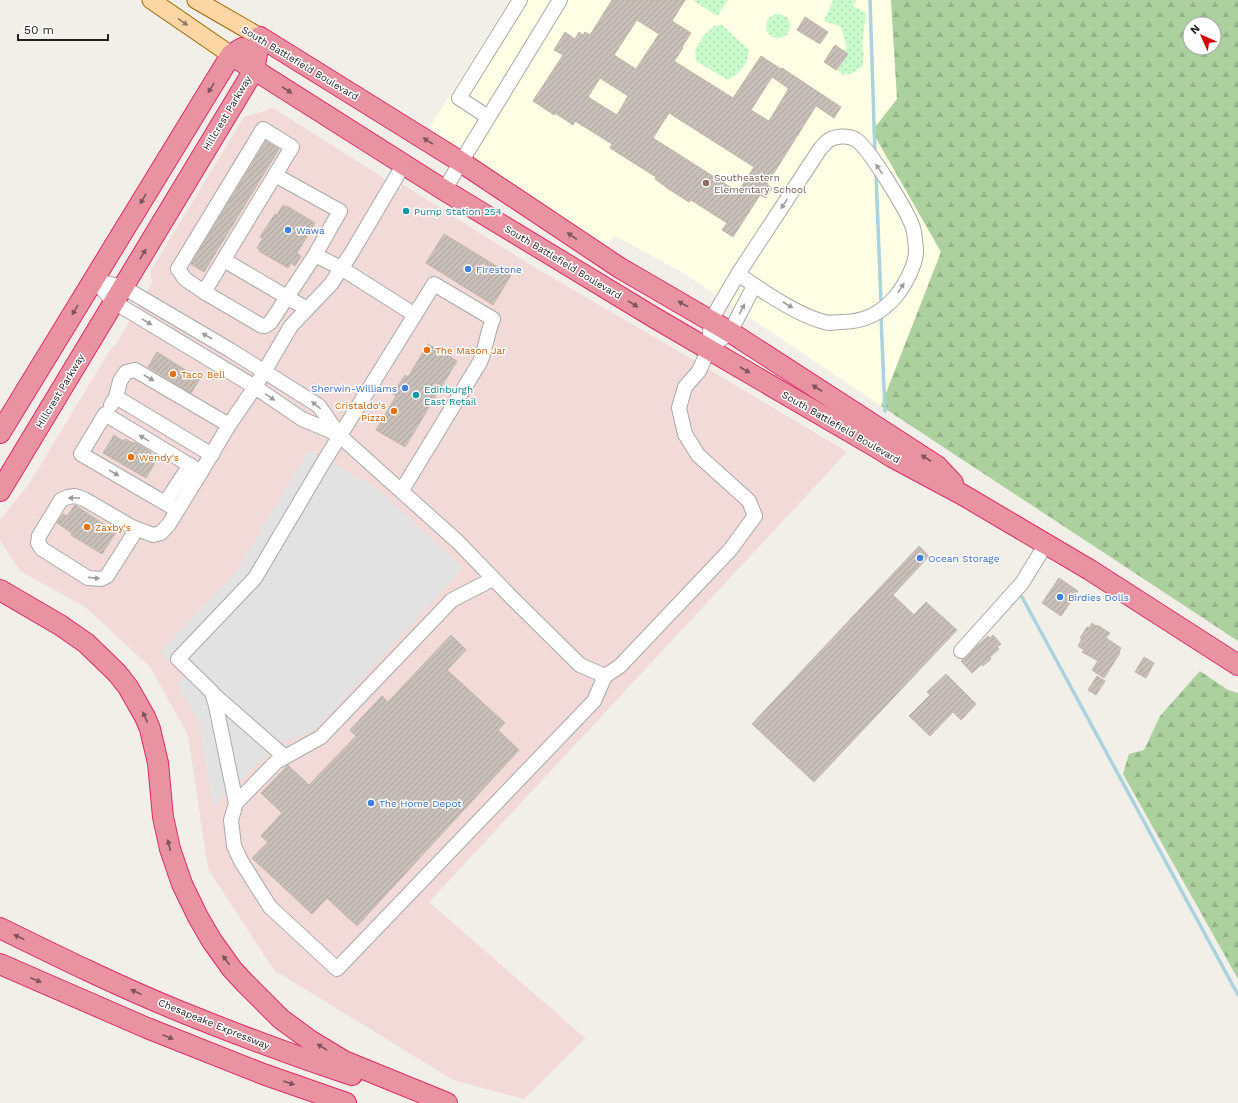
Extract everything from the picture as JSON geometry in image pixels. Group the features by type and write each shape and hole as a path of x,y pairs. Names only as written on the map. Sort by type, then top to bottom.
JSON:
{"highway":[{"path":"0,433 231,55 260,37"},
{"name":"South Battlefield Boulevard","path":"260,37 461,162 620,268 711,320 937,466 964,495"},
{"name":"Hillcrest Parkway","path":"0,491 254,70 260,37"},
{"name":"South Battlefield Boulevard","path":"231,55 444,190 655,318 892,457 964,495 1097,574 1238,665"},
{"path":"0,590 60,625 86,643 117,673 128,687 145,716 150,729 158,763 163,817 170,850 182,884 198,917 212,941 245,984 281,1019 311,1041 344,1061 447,1103"},
{"name":"Chesapeake Expressway","path":"0,928 71,963 178,1010 307,1060 435,1103"},
{"path":"0,964 162,1034 263,1074 346,1103"}],"main road":[{"name":"South Battlefield Boulevard","path":"151,0 231,55"},
{"name":"South Battlefield Boulevard","path":"196,0 260,37"}],"lane":[{"path":"488,117 459,98 520,0"},
{"path":"444,190 560,0"},
{"path":"204,292 292,147 263,129 178,269 185,279 204,292 262,326 265,326 270,323 315,254 340,211 276,175"},
{"path":"494,579 452,600 321,737 276,762 236,804 231,820 234,846 240,861 270,907 337,970 594,701 605,676 620,666 730,550 755,516 749,501 698,455 685,434 678,408 685,387 699,371 709,349 711,320 738,274 820,149 829,140 842,136 855,140 865,148 901,202 913,228 916,251 910,274 891,302 864,319 830,323 812,318 754,286 738,274"},
{"path":"132,527 133,535 107,576 101,579 88,578 42,549 38,543 39,536 61,500 75,496 84,499 132,527 153,535 161,533 171,507 195,469 212,454 229,425 255,387 291,326 331,284 352,252 404,164"},
{"path":"315,254 341,268 415,315"},
{"path":"224,260 307,309"},
{"path":"94,280 264,371 319,406 340,436 402,490 458,542 580,665 605,676"},
{"path":"285,757 212,692 178,659 255,578 340,436 434,284 492,319 480,362 402,490"},
{"path":"709,349 730,332 754,286"},
{"path":"118,294 302,419 340,436"},
{"path":"171,507 81,454 116,397 120,381 126,372 135,370 229,425"},
{"path":"116,397 212,454"},
{"path":"105,414 195,469"},
{"path":"961,651 1022,583 1046,544"},
{"path":"212,692 236,804"}],"shaded area":[{"name":"Southeastern Elementary School","path":"510,0 891,0 897,99 872,131 941,252 881,406 682,272 615,236 606,245 428,130"},
{"path":"273,108 401,189 402,184 534,267 847,452 429,902 585,1038 524,1099 453,1080 274,970 208,869 188,735 150,667 85,607 20,571 0,540 0,520 29,484 110,350 116,344 152,283 150,272 244,117"},
{"path":"309,450 375,487 463,568 315,730 280,743 213,806 199,722 177,684 186,677 160,652 236,572"}],"green space":[{"path":"693,0 728,0 717,16"},
{"path":"833,0 856,0 853,6 866,13 862,47 864,54 862,67 850,74 843,75 837,69 840,53 847,48 841,27 824,21"},
{"path":"891,0 1238,0 1238,641 881,406 941,252 872,131 897,99"},
{"path":"778,14 786,18 790,26 786,34 778,38 770,34 766,26 770,18"},
{"path":"722,25 749,50 747,60 743,68 728,80 696,61 695,50 704,35 714,26"},
{"path":"1200,671 1228,690 1238,693 1238,979 1123,774 1129,754 1144,750 1160,716"}],"building":[{"path":"612,0 685,0 672,21 691,33 674,61 733,98 761,56 841,107 834,118 816,106 767,184 772,188 766,198 760,195 733,237 722,230 727,223 691,200 689,202 670,190 655,179 656,177 610,148 612,144 575,121 573,125 555,113 554,115 533,101 563,55 554,50 565,32 575,39 579,32 583,35 585,32 590,35","holes":["637,20 659,34 636,69 614,55","772,77 788,88 769,121 751,110","600,78 628,96 617,115 588,97","669,113 754,167 738,192 653,138"]},
{"path":"805,17 828,32 820,44 797,30"},
{"path":"835,45 848,54 836,70 824,62"},
{"path":"266,141 279,149 204,272 191,264"},
{"name":"Wawa","path":"283,205 315,223 297,253 301,256 295,266 291,263 288,268 259,251 260,250 257,248 263,238 260,237 275,214 277,215"},
{"name":"Firestone","path":"444,234 511,275 493,305 426,263"},
{"name":"Edinburgh East Retail","path":"428,344 457,361 405,447 376,430 396,396 393,394 405,375 408,377"},
{"name":"Taco Bell","path":"157,352 200,379 191,393 148,367"},
{"name":"Wendy's","path":"114,435 123,441 125,439 136,443 151,452 151,455 157,459 146,478 103,453"},
{"name":"Zaxby's","path":"75,505 116,532 102,554 71,535 72,533 57,523 63,514 67,516"},
{"path":"919,546 929,556 893,595 914,615 926,602 957,630 814,782 752,724"},
{"name":"Birdies Dolls","path":"1059,578 1078,591 1061,616 1042,603"},
{"path":"1092,623 1110,633 1106,638 1121,648 1120,653 1104,678 1092,670 1098,661 1082,652 1084,650 1078,646 1082,639 1080,638 1087,627 1089,628"},
{"name":"The Home Depot","path":"451,635 466,650 447,670 505,723 498,730 519,750 357,926 327,898 312,914 252,858 268,842 261,836 282,813 261,793 288,765 309,785 356,736 350,730 382,696 388,702"},
{"path":"993,635 1001,644 997,647 999,649 990,657 991,659 983,666 982,664 972,673 961,661 988,636 990,638"},
{"path":"1144,657 1154,663 1146,678 1135,672"},
{"path":"946,674 976,704 961,720 953,712 930,736 909,716 930,695 927,692"},
{"path":"1097,676 1105,681 1096,695 1088,690"}],"waterway":[{"path":"870,0 875,154"},
{"path":"876,174 881,302"},
{"path":"881,317 885,411"},
{"path":"1022,597 1238,995"}],"place":[{"name":"Southeastern Elementary School","path":"706,183"},
{"name":"Pump Station 254","path":"406,211"},
{"name":"Wawa","path":"288,230"},
{"name":"Firestone","path":"468,269"},
{"name":"The Mason Jar","path":"427,350"},
{"name":"Taco Bell","path":"173,374"},
{"name":"Sherwin-Williams","path":"405,388"},
{"name":"Edinburgh East Retail","path":"416,395"},
{"name":"Cristaldo's Pizza","path":"394,411"},
{"name":"Wendy's","path":"131,457"},
{"name":"Zaxby's","path":"87,527"},
{"name":"Ocean Storage","path":"920,558"},
{"name":"Birdies Dolls","path":"1060,597"},
{"name":"The Home Depot","path":"371,803"}]}
